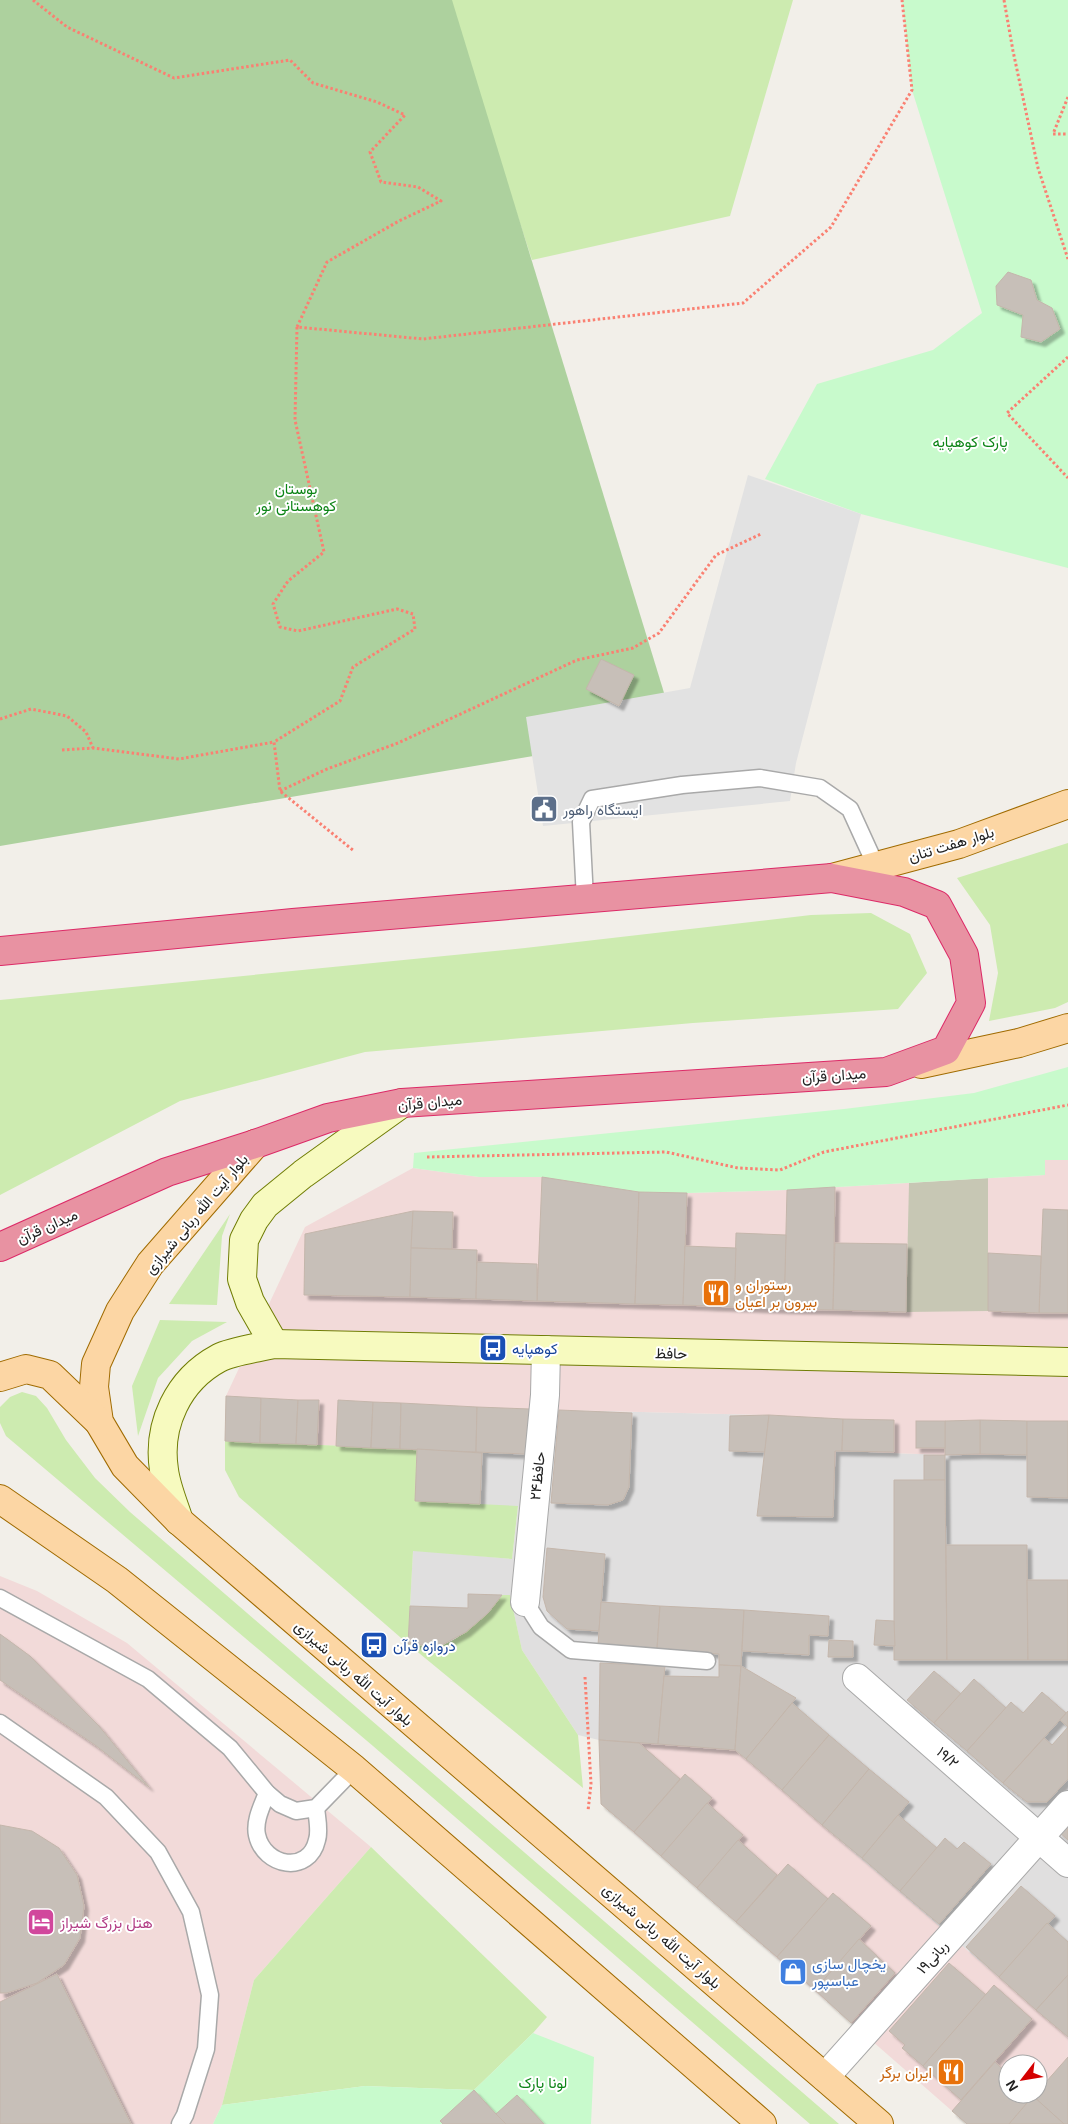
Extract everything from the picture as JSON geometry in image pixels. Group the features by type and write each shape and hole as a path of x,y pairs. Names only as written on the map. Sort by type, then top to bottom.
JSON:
{"highway":[{"path":"0,951 832,878"},
{"name":"میدان قرآن","path":"0,1247 167,1172 328,1118 402,1103 886,1072 946,1050 971,1003 964,955 937,906 904,892 832,878"}],"main road":[{"name":"بلوار هفت تنان","path":"832,878 959,844 1068,804"},
{"path":"886,1072 1019,1044 1068,1028"},
{"path":"274,1344 250,1302 242,1279 244,1240 254,1220 265,1205 303,1174 402,1103"},
{"name":"بلوار آیت الله ربانی شیرازی","path":"255,1144 150,1264 120,1311 96,1364 94,1387 99,1422 125,1466 179,1521 878,2124"},
{"name":"حافظ","path":"179,1521 164,1470 163,1436 173,1402 196,1374 220,1358 274,1344 1068,1362"},
{"path":"0,1377 26,1369 50,1375 99,1422"},
{"path":"0,1499 117,1580 354,1769 762,2124"}],"street":[{"name":"حافظ۲۴","path":"525,1602 545,1395 546,1350"},
{"name":"۱۹/۲","path":"857,1678 1068,1863"},
{"name":"ربانی۱۹","path":"825,2077 1068,1805"}],"lane":[{"path":"586,899 581,822 592,799 682,785 760,778 820,788 850,809 876,866"},
{"path":"0,1598 148,1679 230,1748 267,1793 280,1804 296,1811 316,1808 354,1769"},
{"path":"525,1602 540,1627 570,1650 707,1661"},
{"path":"0,1723 106,1796 158,1852 191,1912 210,1995 206,2049 185,2115 180,2124"},
{"path":"267,1793 258,1814 257,1834 264,1850 277,1861 295,1863 310,1854 318,1839 316,1808"}],"path":[{"path":"33,0 67,27 174,78 290,60 314,83 377,102 405,116 370,152 381,182 418,187 441,201 399,221 327,262 297,327 295,420 324,552 288,581 273,604 280,627 298,631 397,609 413,614 415,629 353,667 340,701 274,742 179,759 94,748 62,750"},
{"path":"297,327 423,339 743,303 831,227 912,90 902,0"},
{"path":"1004,0 1038,168 1068,259"},
{"path":"1068,97 1053,134 1068,134"},
{"path":"1068,357 1008,413 1068,478"},
{"path":"280,790 326,769 398,743 578,660 634,648 659,632 716,555 761,534"},
{"path":"0,719 31,709 67,716 86,732 94,748"},
{"path":"274,742 280,790 354,851"},
{"path":"427,1156 666,1152 738,1168 780,1170 824,1152 1068,1105"},
{"path":"584,1652 591,1784 588,1811"}],"shaded area":[{"path":"748,475 861,514 796,763 790,801 543,826 526,717 690,688"},
{"path":"1045,1160 1068,1160 1068,1498 1027,1497 1027,1455 945,1455 836,1451 833,1517 765,1452 768,1415 559,1410 525,1454 225,1441 226,1396 305,1227 413,1168 479,1177 542,1177 639,1192 687,1193 787,1190 1044,1175"},
{"path":"988,1178 988,1311 906,1312 909,1183"},
{"path":"559,1410 769,1415 833,1516 835,1451 945,1455 1027,1455 1068,1498 1068,2037 735,1750 599,1740 578,1735 522,1650 510,1596 502,1595 488,1613 466,1632 440,1646 408,1644 413,1550 512,1559 518,1507 415,1501 417,1449 524,1454"},
{"path":"0,1576 37,1591 127,1643 371,1847 254,1980 222,2105 213,2124 0,2124"},
{"path":"599,1740 735,1750 1068,2037 1068,2124 967,2124 601,1804"}],"green space":[{"name":"بوستان کوهستانی نور","path":"0,0 452,0 676,732 0,846"},
{"path":"447,0 793,0 730,216 532,260"},
{"name":"پارک کوهپایه","path":"902,0 1068,0 1068,568 861,514 765,479 817,384 933,350 982,313 912,90"},
{"path":"1068,843 1068,1002 1055,1008 989,1021 998,973 990,925 957,878"},
{"path":"871,913 910,934 927,973 898,1009 693,1023 365,1052 180,1101 0,1195 0,1000 525,948 811,915"},
{"path":"1068,1067 1068,1160 1045,1160 1045,1175 787,1190 687,1193 639,1192 542,1177 479,1177 413,1168 414,1153 844,1109 974,1093"},
{"path":"230,1214 222,1236 217,1305 169,1304"},
{"path":"160,1320 227,1322 192,1341 158,1378 138,1436 132,1386"},
{"path":"22,1392 36,1396 47,1408 66,1440 95,1478 130,1512 839,2124 810,2124 373,1746 6,1436 0,1423 0,1407 10,1397"},
{"path":"225,1441 417,1449 415,1501 518,1506 512,1559 413,1551 408,1644 239,1497 225,1470"},
{"path":"502,1595 510,1595 522,1650 578,1735 583,1788 408,1644 439,1646 456,1639 474,1625"},
{"path":"371,1847 547,2017 474,2090 365,2086 222,2105 254,1980"},
{"name":"لونا پارک","path":"533,2033 594,2057 591,2124 213,2124 222,2105 365,2086 474,2090"}],"building":[{"path":"1008,272 1031,280 1037,300 1052,308 1060,329 1041,342 1021,337 1023,315 997,305 996,286"},
{"path":"601,659 634,675 619,706 586,689"},
{"path":"542,1177 639,1192 635,1304 537,1301"},
{"path":"835,1187 833,1310 784,1309 787,1190"},
{"path":"639,1192 687,1193 683,1305 635,1304"},
{"path":"1043,1209 1068,1210 1068,1313 1039,1313"},
{"path":"413,1211 410,1297 304,1295 305,1234"},
{"path":"413,1211 453,1212 452,1249 411,1248"},
{"path":"736,1233 786,1235 784,1309 734,1307"},
{"path":"835,1243 907,1244 906,1312 833,1310"},
{"path":"685,1246 736,1248 734,1307 683,1305"},
{"path":"411,1248 477,1250 476,1299 410,1297"},
{"path":"988,1253 1041,1256 1039,1313 988,1311"},
{"path":"477,1262 537,1264 537,1301 476,1299"},
{"path":"226,1396 261,1398 260,1443 225,1441"},
{"path":"261,1398 298,1400 296,1444 260,1443"},
{"path":"298,1400 319,1400 317,1445 296,1444"},
{"path":"338,1400 373,1402 371,1448 336,1446"},
{"path":"373,1402 401,1403 400,1449 371,1448"},
{"path":"401,1403 477,1407 476,1452 400,1449"},
{"path":"477,1407 530,1409 525,1454 476,1452"},
{"path":"559,1410 632,1413 629,1487 623,1500 608,1505 551,1503"},
{"path":"769,1415 765,1452 729,1451 730,1416"},
{"path":"769,1415 843,1419 842,1451 835,1451 833,1517 757,1516"},
{"path":"843,1419 894,1420 894,1452 842,1451"},
{"path":"980,1420 1027,1421 1027,1455 980,1454"},
{"path":"980,1420 980,1454 945,1455 945,1421"},
{"path":"916,1421 945,1421 945,1448 916,1448"},
{"path":"1027,1421 1068,1421 1068,1498 1027,1497"},
{"path":"417,1449 482,1453 480,1504 415,1501"},
{"path":"924,1455 945,1455 945,1480 924,1480"},
{"path":"894,1480 945,1480 947,1660 894,1660"},
{"path":"946,1545 1027,1545 1028,1660 947,1660"},
{"path":"547,1548 605,1554 599,1631 567,1629 547,1611 543,1597"},
{"path":"1027,1580 1068,1580 1068,1660 1028,1660"},
{"path":"468,1594 502,1595 488,1613 466,1632 440,1646 408,1644 410,1606 468,1608"},
{"path":"601,1602 660,1606 657,1649 598,1645"},
{"path":"660,1606 744,1610 741,1666 719,1665 719,1654 657,1649"},
{"path":"744,1610 829,1616 828,1636 809,1635 809,1655 742,1651"},
{"path":"876,1620 894,1621 895,1646 874,1645"},
{"path":"0,1634 30,1656 99,1726 149,1787 95,1745 0,1680"},
{"path":"829,1640 853,1641 853,1657 828,1657"},
{"path":"600,1663 665,1666 658,1744 599,1740"},
{"path":"719,1665 741,1666 735,1750 658,1744 664,1676 719,1677"},
{"path":"741,1666 796,1698 746,1759 735,1750"},
{"path":"934,1671 961,1694 934,1723 907,1700"},
{"path":"974,1679 1006,1708 967,1751 934,1723"},
{"path":"1042,1692 1066,1713 1003,1783 967,1751 1011,1702 1023,1713"},
{"path":"792,1703 829,1735 782,1790 746,1759"},
{"path":"1068,1711 1068,1727 1060,1720"},
{"path":"1068,1727 1068,1779 1047,1802 1027,1802 1003,1783 1044,1738 1052,1745"},
{"path":"829,1735 869,1769 822,1825 782,1790"},
{"path":"599,1740 639,1743 680,1779 634,1832 601,1804"},
{"path":"869,1769 909,1802 862,1858 822,1825"},
{"path":"685,1774 712,1798 661,1856 634,1832"},
{"path":"707,1803 743,1835 697,1888 661,1856"},
{"path":"898,1815 937,1848 900,1891 862,1858"},
{"path":"1068,1820 1068,1840 1058,1831"},
{"name":"هتل بزرگ شیراز","path":"0,1825 32,1831 59,1848 77,1875 84,1906 80,1938 64,1965 37,1983 7,1993 0,1993"},
{"path":"945,1838 957,1849 964,1842 991,1864 939,1924 900,1891"},
{"path":"738,1840 777,1875 736,1922 697,1888"},
{"path":"788,1864 828,1899 777,1957 736,1922"},
{"path":"1021,1886 1055,1916 999,1977 966,1947"},
{"path":"833,1893 871,1926 815,1990 777,1957"},
{"path":"1047,1923 1068,1942 1068,1975 1036,2010 999,1977"},
{"path":"859,1939 895,1973 851,2023 815,1990"},
{"path":"949,1963 986,1995 923,2066 902,2048 905,2045 889,2031"},
{"path":"57,1974 131,2124 0,2124 0,2002"},
{"path":"1068,1975 1068,2037 1036,2010"},
{"path":"994,1985 1032,2019 1001,2054 998,2054 998,2058 961,2100 923,2066"},
{"path":"1068,2057 1068,2124 1064,2124 1042,2104 1048,2104 1048,2080"},
{"path":"995,2062 998,2065 998,2104 1026,2104 1009,2124 967,2124 952,2111"},
{"path":"474,2090 506,2124 443,2124 440,2121"},
{"path":"517,2095 544,2124 506,2124 496,2114"},
{"path":"1026,2104 1042,2104 1064,2124 1009,2124"}],"place":[{"name":"ایستگاه راهور","path":"544,809"},
{"name":"رستوران و بیرون بر اعيان","path":"716,1293"},
{"name":"کوهپایه","path":"493,1348"},
{"name":"دروازه قرآن","path":"374,1645"},
{"name":"هتل بزرگ شیراز","path":"41,1922"},
{"name":"یخچال سازی عباسپور","path":"793,1972"},
{"name":"ایران برگر","path":"951,2072"}]}
